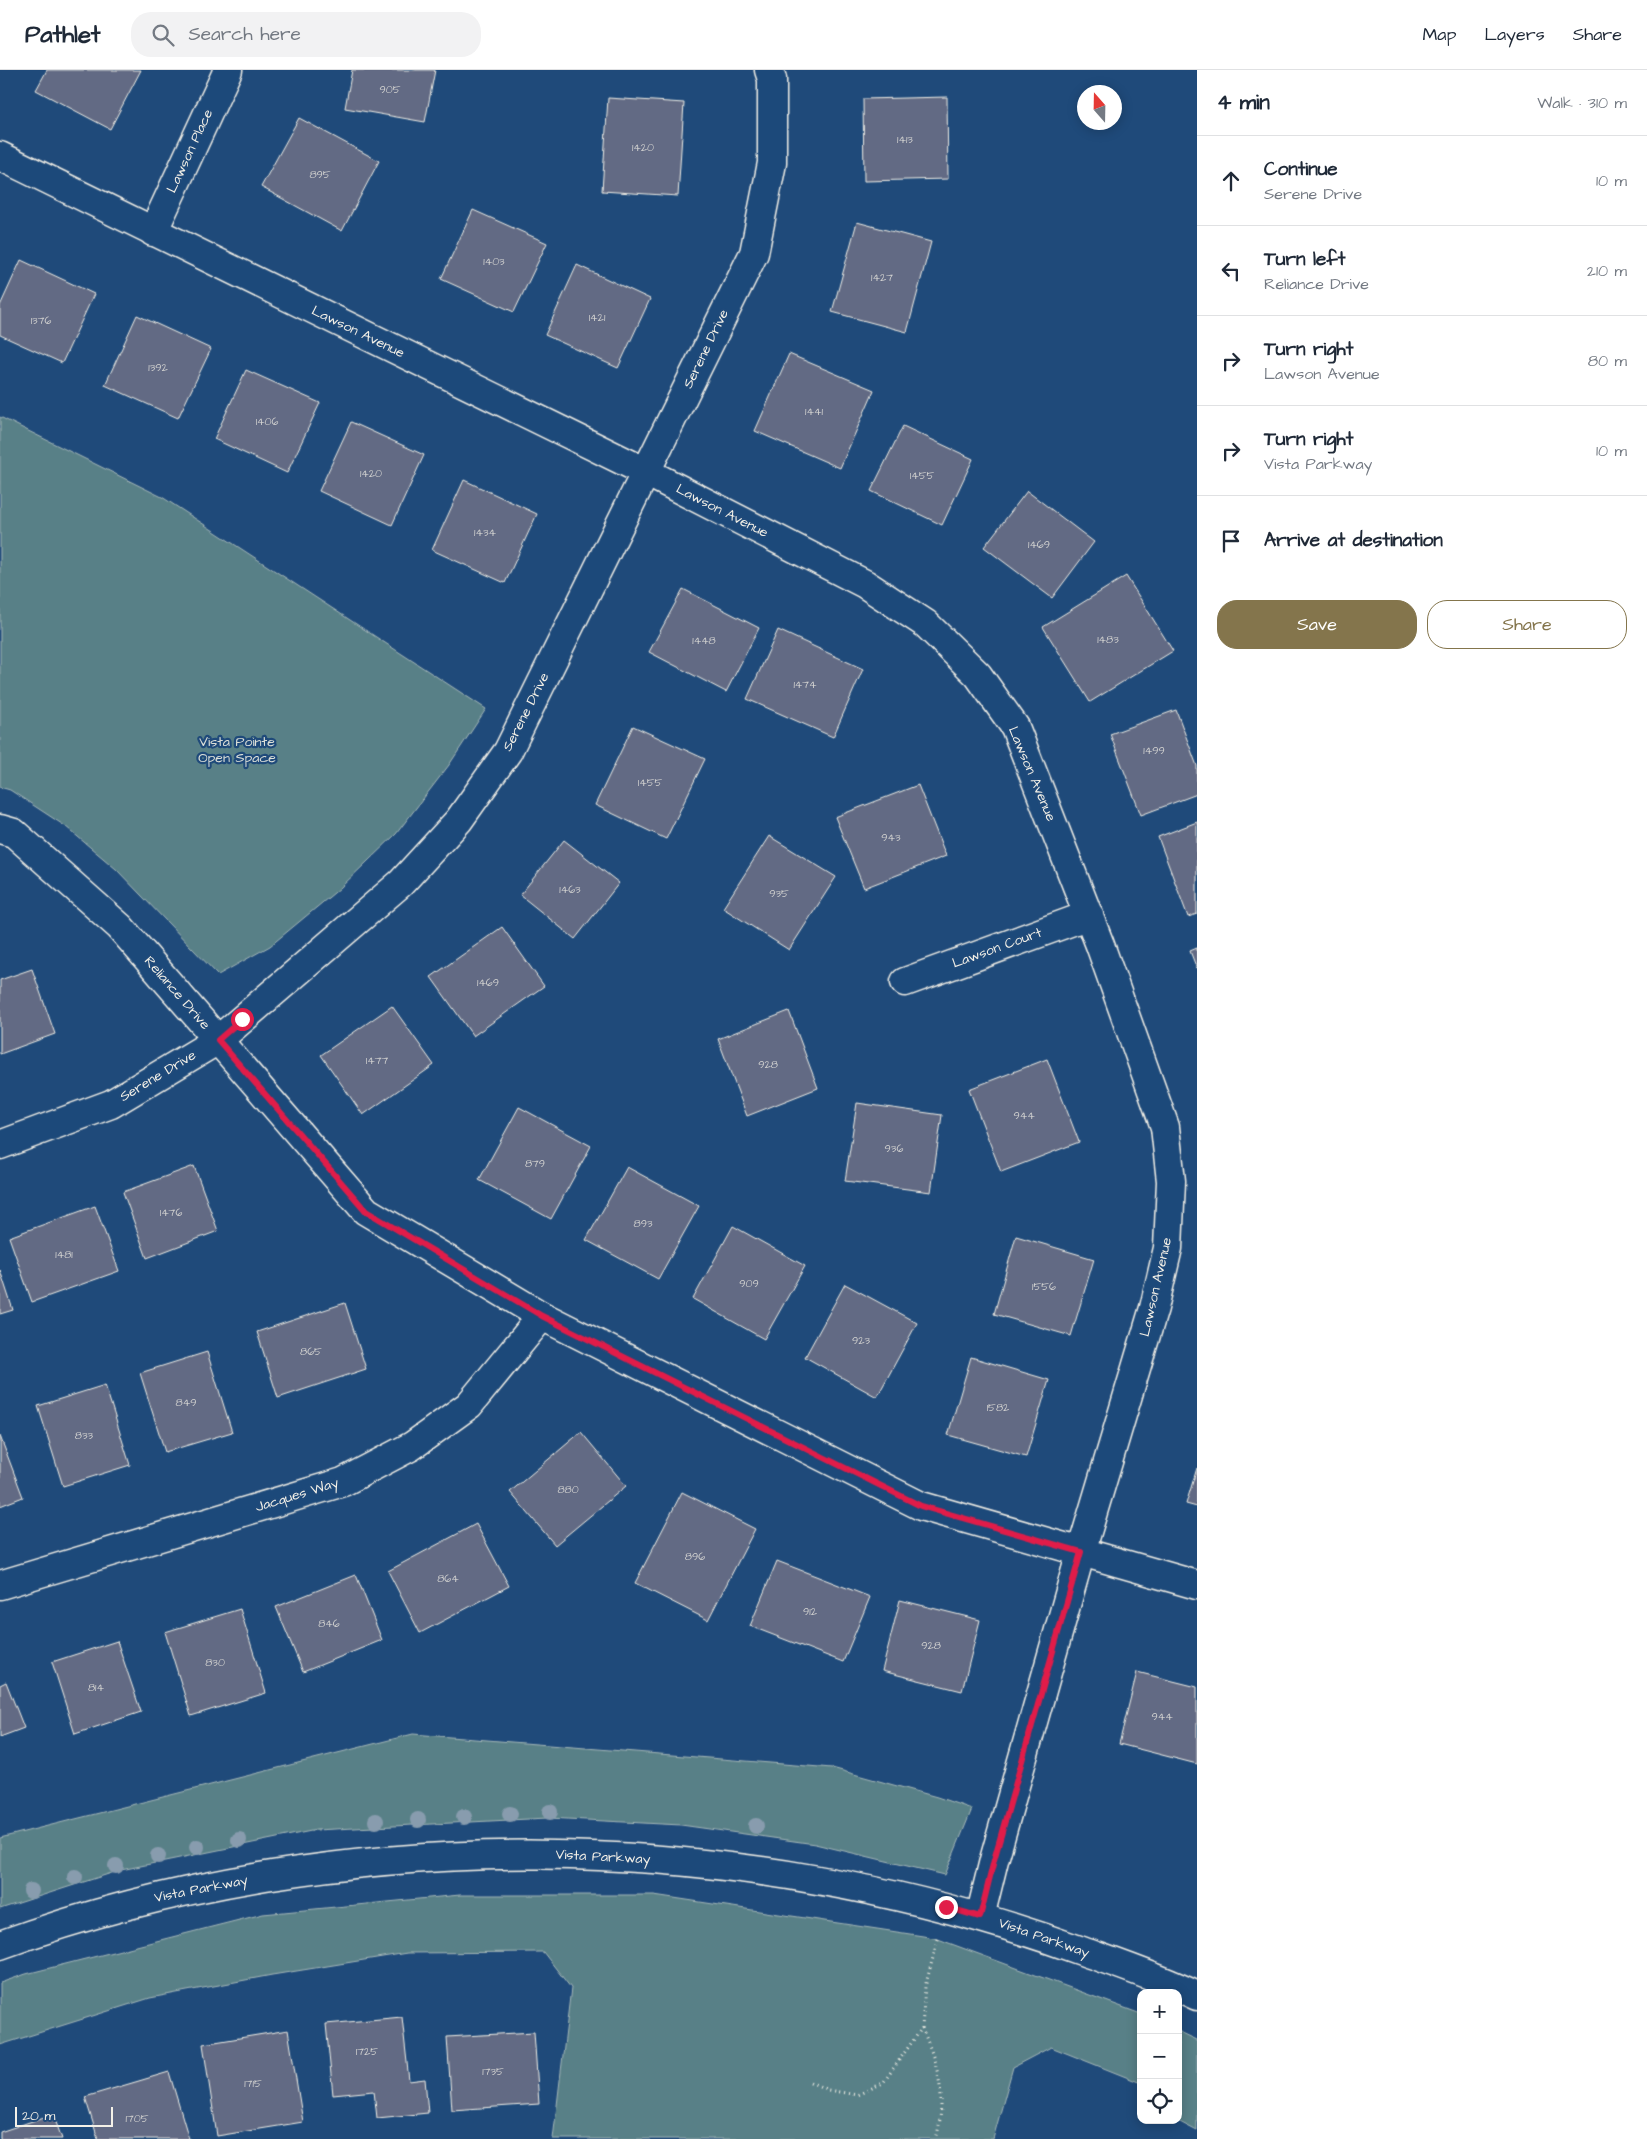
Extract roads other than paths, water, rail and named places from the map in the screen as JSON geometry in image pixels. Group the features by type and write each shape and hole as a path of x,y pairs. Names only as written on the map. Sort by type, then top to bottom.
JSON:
{"street":[{"name":"Lawson Place","path":"153,232 228,70"},
{"name":"Serene Drive","path":"0,1145 111,1104 218,1040 401,883 459,820 508,751 754,253 772,163 772,79 768,70"},
{"name":"Lawson Avenue","path":"0,156 646,472 864,584 926,624 972,669 1014,728 1089,915 1165,1127 1171,1181 1168,1248 1154,1308 1081,1552 994,1860 980,1917"},
{"name":"Reliance Drive","path":"0,829 14,833 120,927 366,1211 542,1316 921,1506 1197,1585"},
{"name":"Lawson Court","path":"905,982 1089,915"},
{"name":"Jacques Way","path":"0,1585 344,1482 412,1446 469,1405 542,1316"},
{"name":"Vista Parkway","path":"0,1944 47,1928 140,1902 285,1873 387,1860 510,1854 612,1856 728,1866 857,1887 980,1917 1039,1935 1166,1981 1197,1996"}],"park label":[{"name":"Vista Pointe Open Space","path":"237,750"}]}
